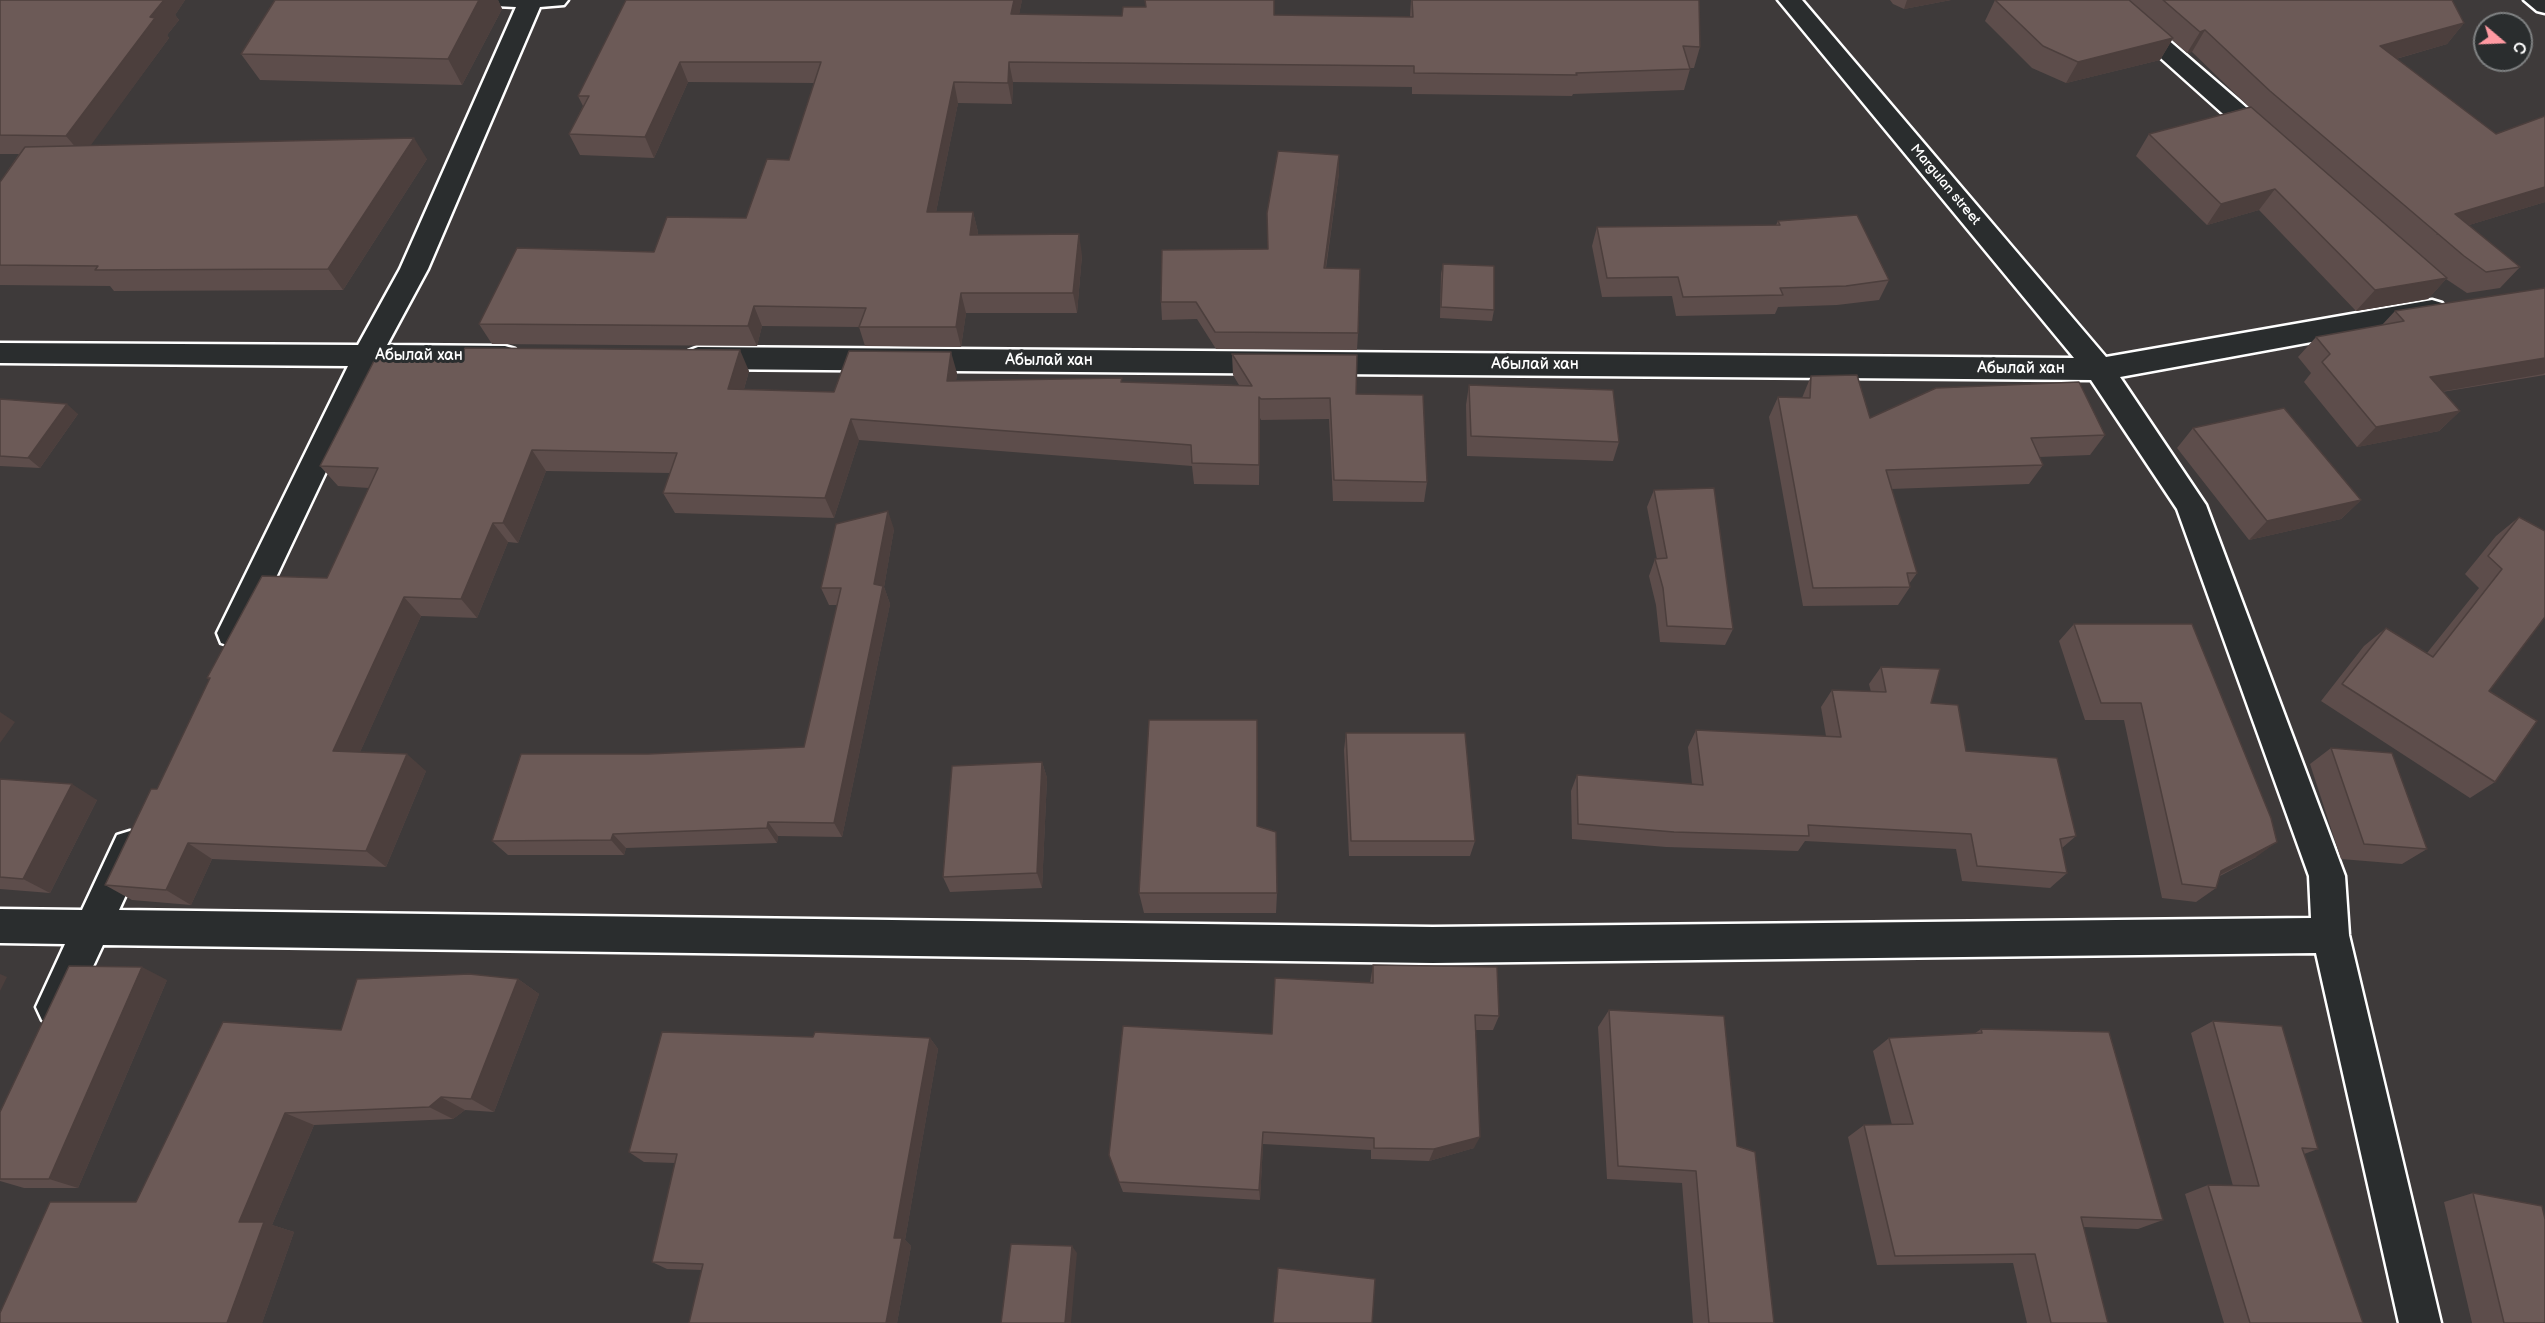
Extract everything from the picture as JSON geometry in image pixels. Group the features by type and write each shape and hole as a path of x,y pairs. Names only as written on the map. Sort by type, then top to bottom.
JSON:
{"street":[{"path":"482,0 556,0"},
{"path":"222,656 367,355 414,269 531,0"},
{"name":"Margulan street","path":"1790,0 2099,369 2192,505 2327,876 2331,935 2420,1323"},
{"path":"2108,0 2283,153"},
{"path":"2536,0 2545,6"},
{"name":"Абылай хан","path":"666,358 2099,369 2157,362 2363,321 2449,297"},
{"name":"Абылай хан","path":"0,353 534,357"},
{"path":"44,1032 92,925 144,818"},
{"path":"0,926 92,925 1433,945 2331,935"}],"building":[{"path":"0,0 164,0 150,17 155,18 66,136 0,135"},
{"path":"275,0 479,0 448,59 241,54"},
{"path":"626,0 1014,0 1011,14 1122,16 1123,7 1146,7 1145,0 1274,0 1274,15 1413,17 1412,0 1699,0 1700,47 1683,46 1690,69 1576,73 1577,75 1414,73 1414,66 1009,62 1008,83 954,82 927,212 973,212 970,235 1079,234 1073,293 961,293 956,327 859,327 866,308 754,306 748,326 479,324 517,248 654,252 667,217 746,218 767,159 789,160 821,62 680,62 645,137 569,134 589,96 578,96"},
{"path":"1995,0 2129,0 2173,38 2078,62 2043,46"},
{"path":"2163,0 2452,0 2464,23 2380,46 2496,134 2545,116 2545,187 2455,214 2520,267 2486,272 2464,256 2270,91 2205,30 2200,32"},
{"path":"2251,107 2447,278 2375,290 2275,189 2221,204 2149,134"},
{"path":"414,138 328,269 95,270 98,266 0,265 0,182 25,147"},
{"path":"1278,151 1339,155 1324,268 1360,269 1358,333 1215,332 1196,302 1161,302 1162,250 1268,249 1267,213"},
{"path":"1857,215 1889,280 1846,286 1780,288 1783,295 1683,297 1678,277 1607,278 1597,227 1780,225 1778,221"},
{"path":"1443,264 1494,266 1494,310 1441,307"},
{"path":"2545,288 2545,358 2430,377 2460,411 2376,427 2322,362 2330,354 2316,337 2404,321 2395,311"},
{"path":"465,348 740,350 728,389 834,392 849,351 951,352 947,381 1122,378 1121,382 1252,386 1232,354 1357,355 1356,394 1423,395 1427,482 1334,480 1330,398 1261,399 1259,397 1259,465 1192,463 1191,445 851,419 825,498 663,493 677,453 532,450 503,523 493,523 461,599 404,597 333,751 407,754 366,851 188,843 166,890 105,885 151,789 157,789 210,678 207,678 262,576 327,578 378,468 320,466 375,359 459,361"},
{"path":"1857,375 1870,418 1936,388 2079,382 2105,435 2031,438 2043,465 1886,470 1917,573 1907,573 1910,587 1813,588 1778,397 1810,398 1811,376"},
{"path":"1469,385 1613,390 1619,442 1471,436"},
{"path":"0,399 67,404 28,458 0,456"},
{"path":"2284,408 2361,500 2267,521 2193,428"},
{"path":"1714,488 1733,629 1667,626 1663,588 1655,559 1667,558 1654,490"},
{"path":"888,511 874,584 883,586 834,823 768,822 767,828 613,834 611,840 492,841 521,754 648,754 804,747 841,588 821,588 836,524"},
{"path":"2519,517 2545,531 2545,617 2489,691 2537,721 2495,782 2342,684 2386,628 2433,657 2502,569 2488,556"},
{"path":"2074,624 2192,624 2271,818 2277,842 2221,871 2216,888 2182,884 2141,703 2101,703"},
{"path":"1881,667 1940,669 1931,703 1958,705 1966,751 2057,758 2076,836 2060,839 2067,873 1977,866 1971,834 1808,825 1809,836 1674,832 1578,824 1577,775 1703,785 1696,730 1841,737 1832,690 1886,692"},
{"path":"1149,720 1257,720 1257,826 1276,832 1277,893 1139,893"},
{"path":"1346,733 1465,733 1475,841 1351,841"},
{"path":"2331,748 2392,753 2427,849 2364,844"},
{"path":"1042,762 1037,873 943,877 952,766"},
{"path":"0,779 72,784 23,879 0,877"},
{"path":"1373,965 1497,967 1499,1016 1475,1015 1480,1137 1434,1149 1374,1148 1374,1138 1263,1132 1259,1190 1119,1182 1109,1155 1123,1026 1272,1034 1275,978 1373,983"},
{"path":"69,966 142,967 49,1179 0,1179 0,1112"},
{"path":"469,974 518,979 471,1099 441,1097 429,1107 285,1113 239,1222 264,1222 227,1323 0,1323 0,1313 50,1202 136,1202 223,1022 341,1030 357,979"},
{"path":"1609,1010 1724,1016 1737,1146 1755,1152 1774,1323 1709,1323 1696,1171 1618,1166"},
{"path":"2213,1021 2282,1026 2318,1149 2302,1148 2363,1323 2250,1323 2208,1185 2259,1186"},
{"path":"1981,1029 2109,1032 2163,1220 2081,1217 2108,1323 2051,1323 2035,1254 1895,1256 1864,1125 1913,1124 1889,1038 1982,1033"},
{"path":"662,1032 813,1037 815,1032 930,1038 894,1238 902,1238 886,1323 689,1323 703,1264 652,1262 677,1154 629,1152"},
{"path":"2473,1193 2542,1206 2545,1219 2545,1323 2504,1323"},
{"path":"1011,1244 1072,1246 1065,1323 1001,1323"},
{"path":"1278,1268 1375,1279 1372,1323 1273,1323"}]}
